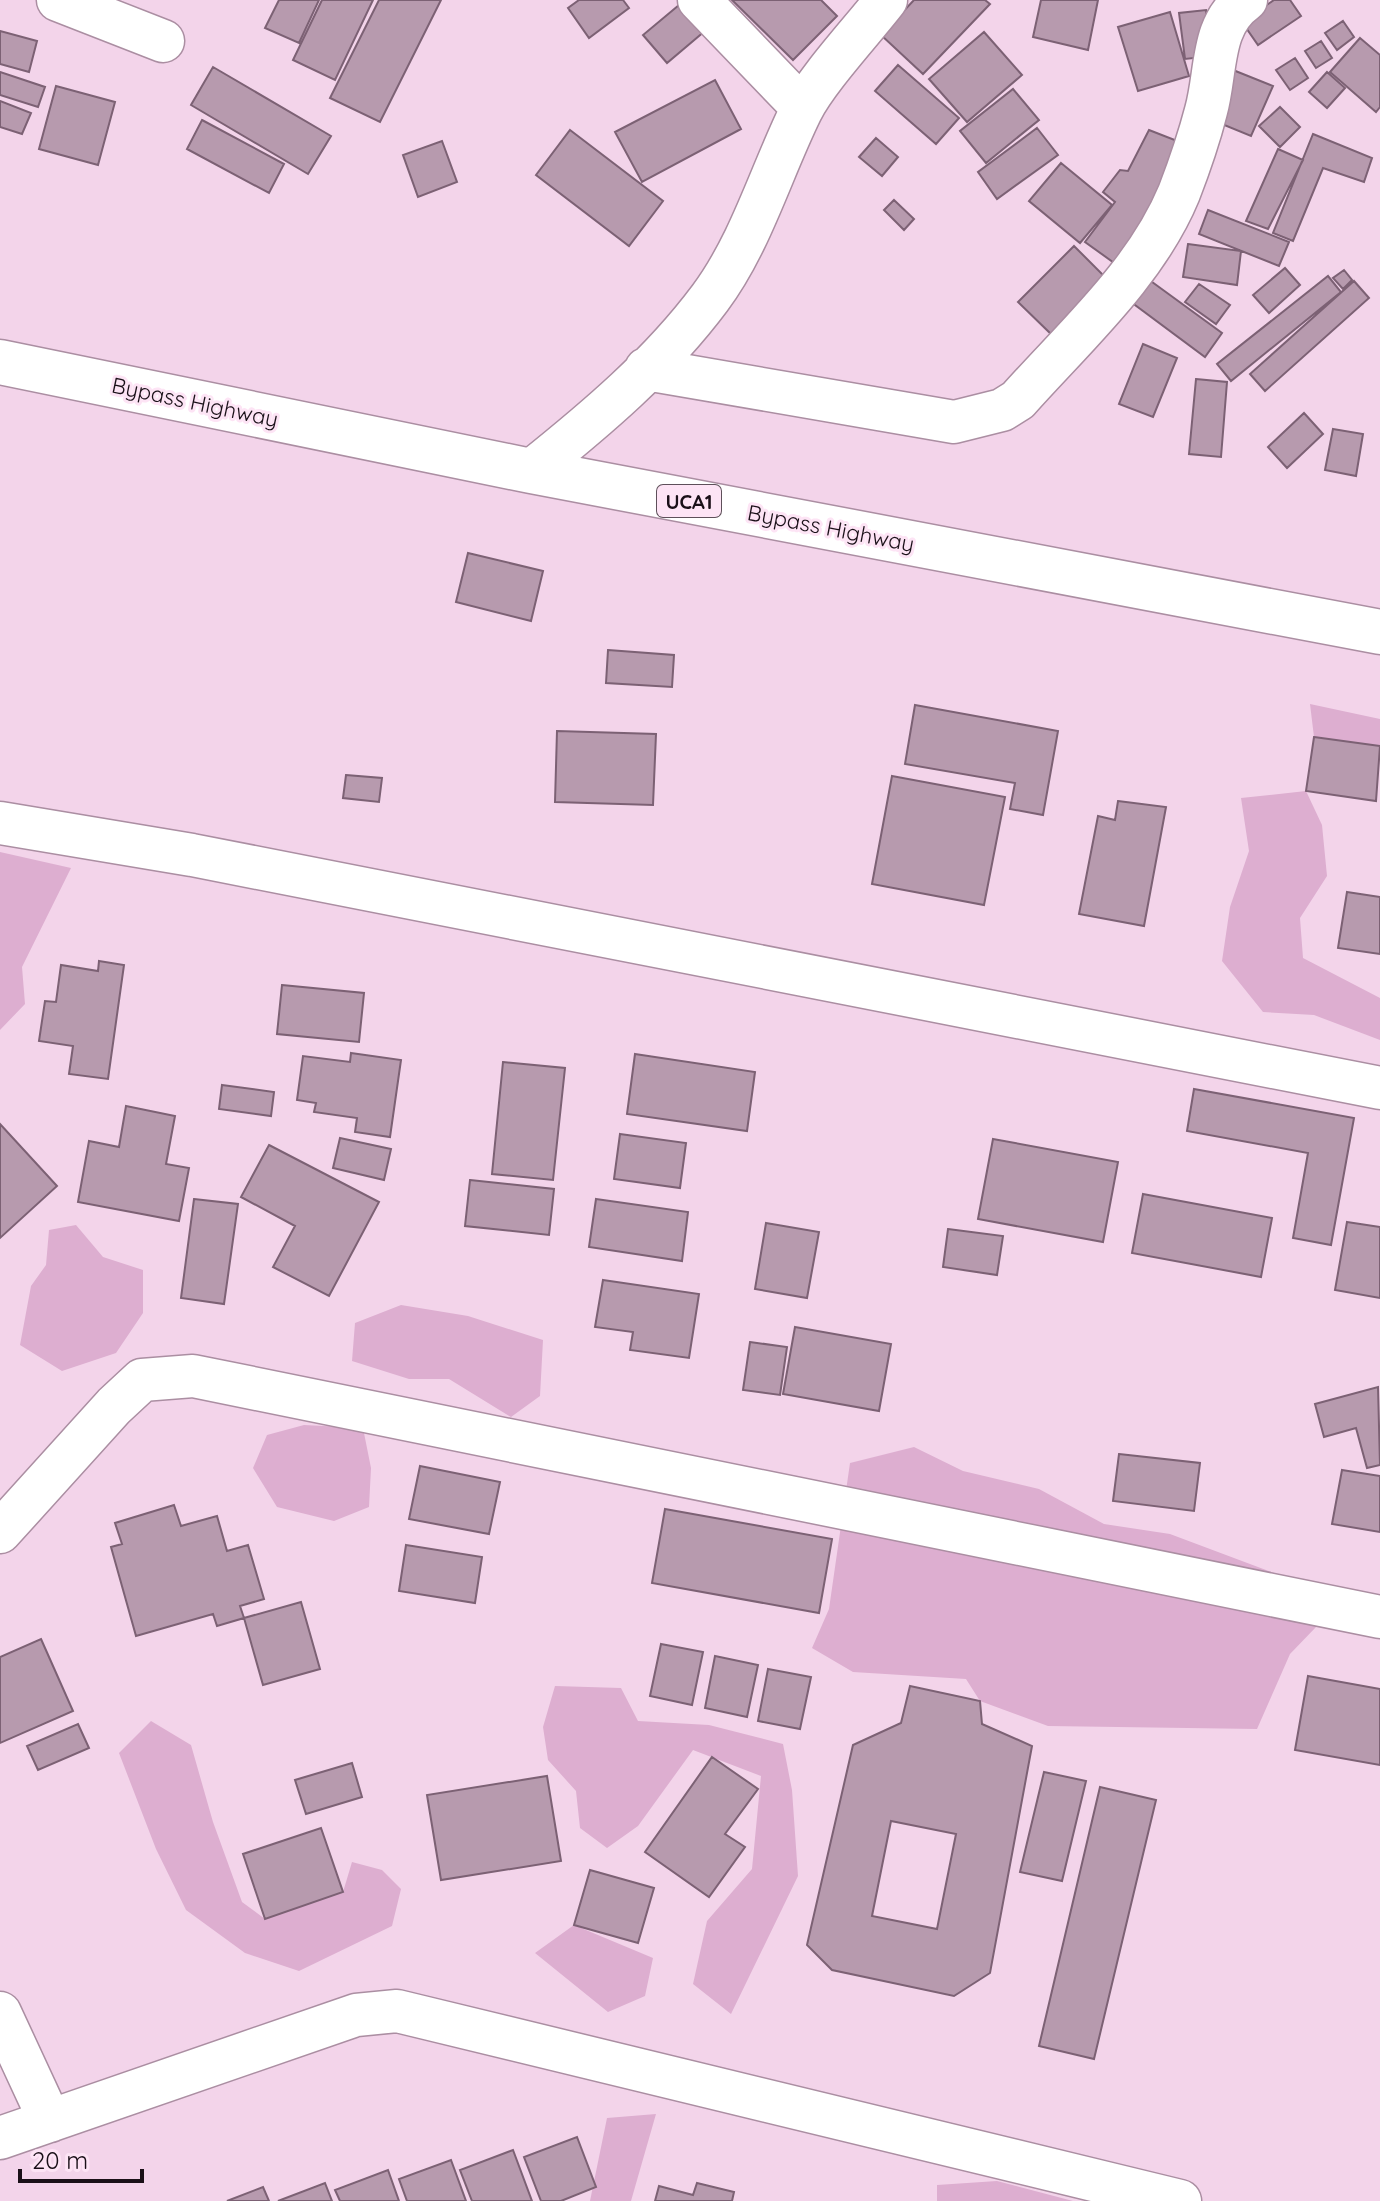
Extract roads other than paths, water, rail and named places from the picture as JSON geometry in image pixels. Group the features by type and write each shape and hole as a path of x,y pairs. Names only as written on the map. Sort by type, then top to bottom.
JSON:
{"main road":[{"name":"Bypass Highway","path":"0,362 531,471 1380,632"}],"street":[{"path":"58,0 163,41"},
{"path":"699,0 802,107"},
{"path":"531,471 610,407 712,295 744,236 802,107 886,0"},
{"path":"646,369 954,422 988,414 1018,400 1104,304 1161,233 1206,111 1219,37 1230,12 1246,0"},
{"path":"0,823 192,855 1380,1088"},
{"path":"0,1532 114,1406 142,1380 193,1376 1380,1617"},
{"path":"0,2138 356,2015 397,2011 1180,2201"},
{"path":"0,2013 50,2121"}]}
